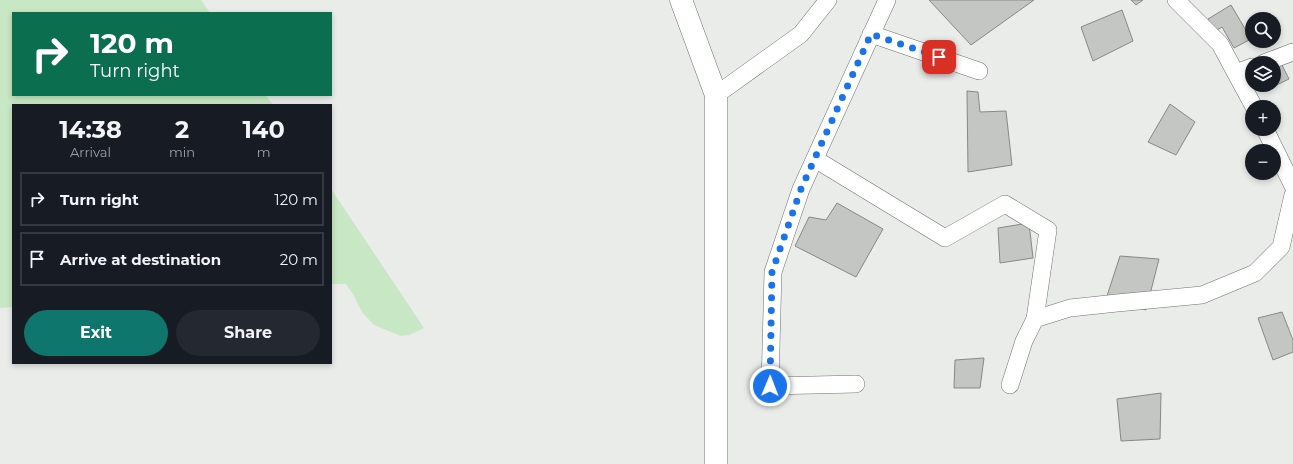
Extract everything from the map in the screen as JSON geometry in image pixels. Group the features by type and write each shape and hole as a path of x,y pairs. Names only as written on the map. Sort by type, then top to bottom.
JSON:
{"main road":[{"path":"681,0 716,95 716,464"}],"street":[{"path":"716,95 801,34 828,0"},
{"path":"856,384 770,386 772,272 801,189 887,0"},
{"path":"1176,0 1220,44 1250,100"},
{"path":"871,34 979,71"},
{"path":"1281,57 1293,52"},
{"path":"1236,73 1245,70"},
{"path":"1268,136 1293,186"},
{"path":"815,159 945,238 1005,204 1048,230 1035,319 1024,341 1010,385"},
{"path":"1035,319 1070,308 1202,295 1254,273 1282,247 1292,207"}],"green space":[{"path":"0,0 201,0 209,12 12,12 12,96 267,96 272,104 12,104 12,307 0,308"},
{"path":"332,190 424,328 409,335 401,336 374,325 362,312 346,284 332,284"}],"building":[{"path":"929,0 1034,0 971,45"},
{"path":"1131,0 1143,0 1136,5"},
{"path":"1231,5 1245,29 1245,42 1234,48 1222,27 1214,32 1208,19"},
{"path":"1122,10 1133,41 1093,61 1081,27"},
{"path":"1281,63 1289,79 1281,83"},
{"path":"967,91 978,92 980,112 1006,111 1012,165 968,172"},
{"path":"1170,104 1195,122 1176,155 1148,142"},
{"path":"837,203 883,229 856,277 795,246 809,217 826,220"},
{"path":"1029,223 1033,258 1000,263 998,228"},
{"path":"1120,256 1159,259 1146,310 1106,299"},
{"path":"1282,312 1293,340 1293,352 1273,360 1258,318"},
{"path":"984,358 980,388 954,388 955,360"},
{"path":"1161,393 1160,439 1121,441 1117,399"}],"route":[{"path":"770,386 772,272 801,189 871,34 939,57"}]}
